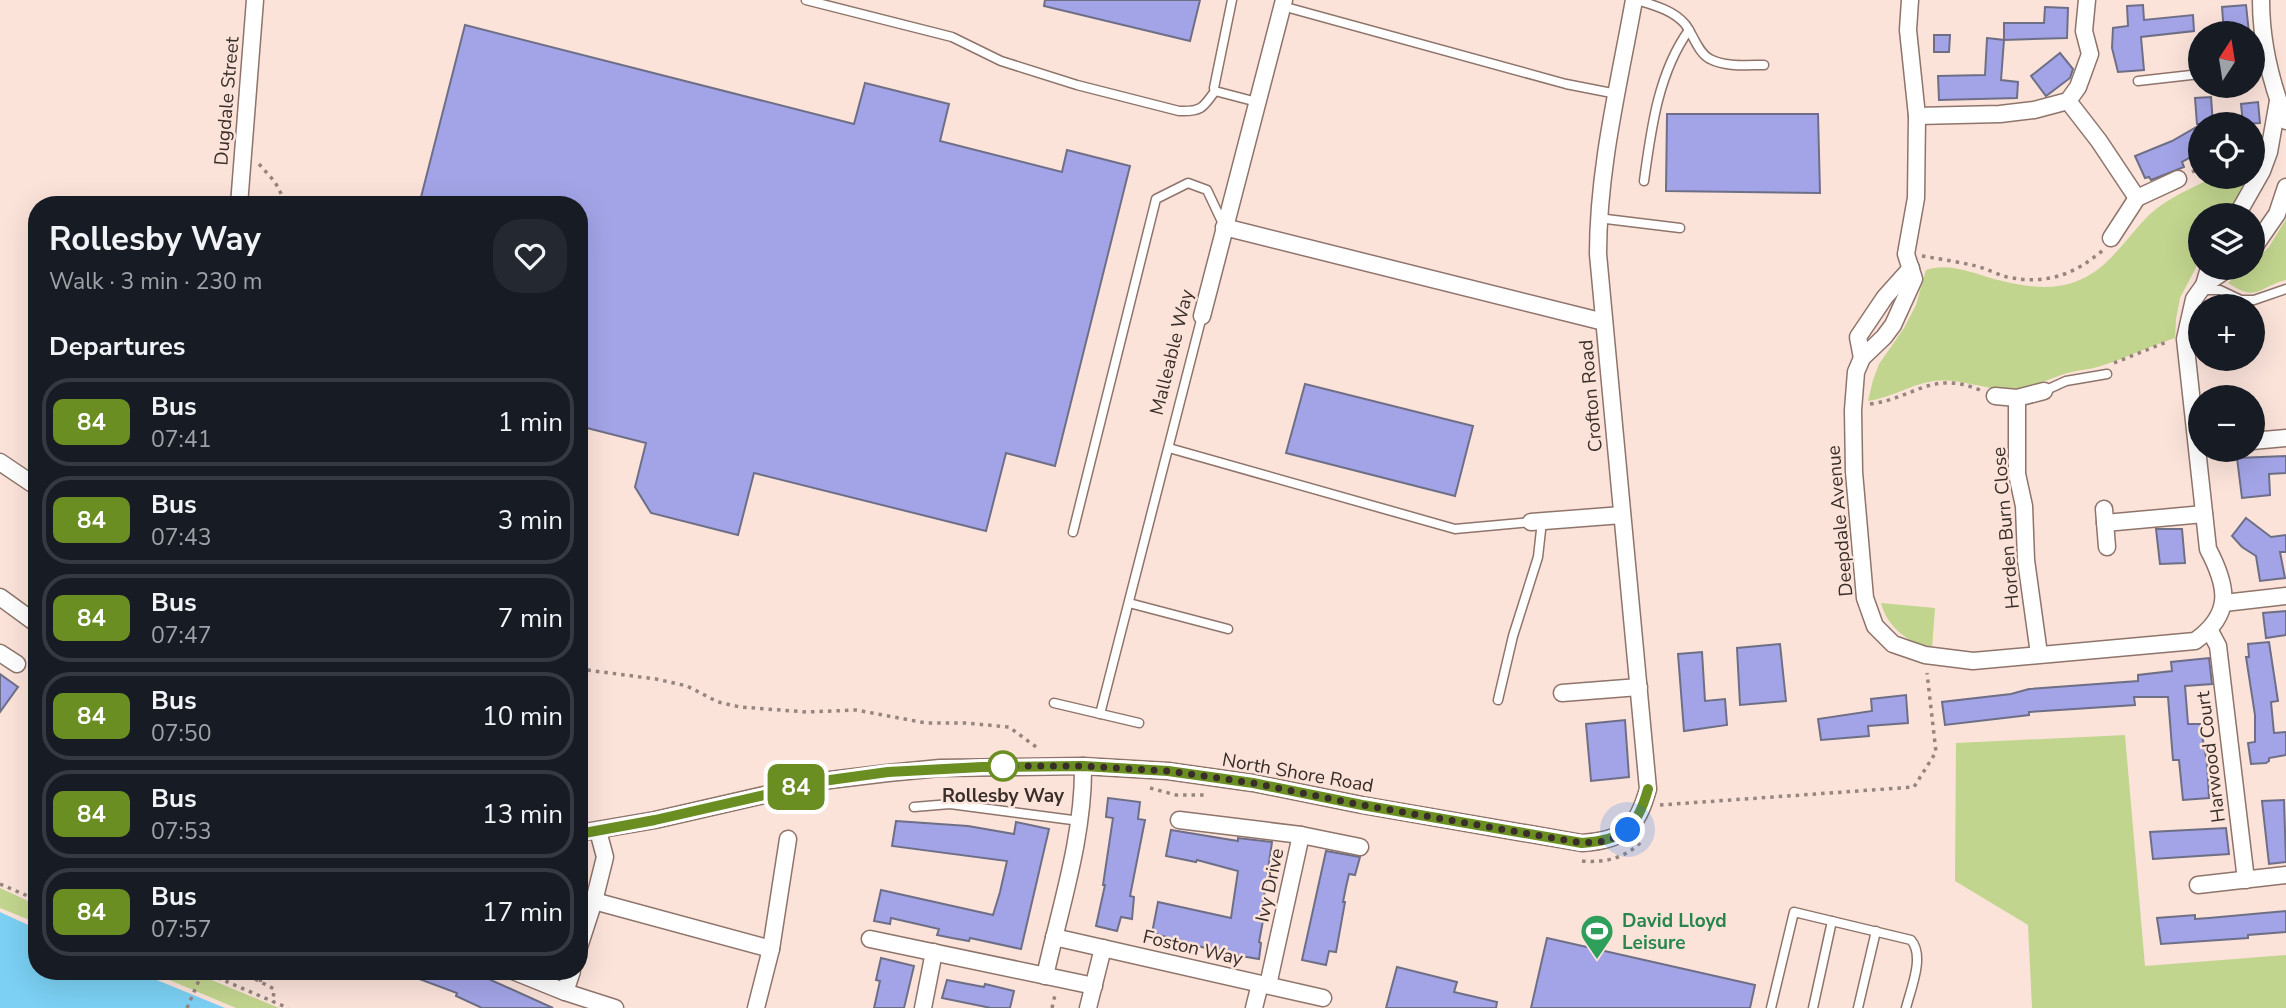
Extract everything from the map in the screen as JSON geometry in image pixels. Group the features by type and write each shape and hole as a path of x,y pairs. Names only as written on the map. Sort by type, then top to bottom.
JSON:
{"street":[{"name":"Dugdale Street","path":"240,196 255,0"},
{"name":"Crofton Road","path":"1635,0 1603,171 1598,218 1598,254 1648,789"},
{"path":"1862,358 1893,325 1914,279 1909,261 1916,198 1917,116 1908,30 1910,0"},
{"path":"2261,0 2261,29 2278,102 2286,121"},
{"name":"Malleable Way","path":"1202,316 1283,3"},
{"path":"1917,116 2000,114 2034,110 2068,101 2078,88 2090,54 2084,31 2086,5"},
{"path":"2068,101 2137,198"},
{"path":"2244,203 2262,171 2269,152 2278,102"},
{"path":"2111,238 2137,198 2178,179"},
{"path":"2265,231 2277,214 2286,187"},
{"path":"1224,227 1604,322"},
{"name":"Deepdale Avenue","path":"1909,261 1858,337 1862,358 1856,372 1854,472 1865,598 1875,626 1893,644 1925,655 1972,661 2195,641 2210,631"},
{"path":"2191,385 2185,339 2194,299 2205,280"},
{"path":"2202,288 2213,280"},
{"path":"1995,396 2017,398 2044,391"},
{"name":"Horden Burn Close","path":"2017,398 2017,474 2024,506 2026,560 2039,654"},
{"path":"2265,440 2286,439"},
{"path":"0,462 28,481"},
{"path":"2199,462 2208,549 2221,573 2224,603 2219,618 2210,631"},
{"path":"2107,547 2105,516 2204,514"},
{"path":"1536,522 1622,515"},
{"path":"2224,603 2286,596"},
{"path":"0,597 28,617"},
{"name":"Harwood Court","path":"2210,631 2218,646 2246,880"},
{"path":"0,653 17,664"},
{"path":"1562,693 1639,687"},
{"path":"1045,976 1080,821 1084,789 1083,766"},
{"name":"North Shore Road","path":"588,833 830,780 940,768 1083,766 1168,771 1253,783 1582,843 1608,841 1628,830 1642,811 1648,789"},
{"path":"1180,820 1301,835 1360,847"},
{"path":"588,919 605,857 598,831"},
{"name":"Ivy Drive","path":"1254,1008 1264,985 1301,835"},
{"path":"756,1008 771,949 788,839"},
{"path":"2198,885 2286,875"},
{"path":"594,901 771,949"},
{"name":"Foston Way","path":"1054,937 1323,998"},
{"path":"870,939 1094,986"},
{"path":"1088,1008 1103,948"},
{"path":"923,1008 934,952"},
{"path":"535,980 615,1008"},
{"path":"565,992 569,980"}],"lane":[{"path":"806,0 952,37 1000,61 1077,85 1179,111 1194,112 1203,108 1215,91 1214,81 1232,0"},
{"path":"1635,0 1669,12 1680,19 1710,60 1728,64 1764,65"},
{"path":"1283,3 1566,84 1617,94"},
{"path":"1644,181 1653,122 1666,74 1689,30"},
{"path":"2265,69 2271,69"},
{"path":"2138,81 2188,75"},
{"path":"1215,91 1257,102"},
{"path":"1073,532 1156,199 1188,183 1207,190 1224,227"},
{"path":"1598,218 1680,228"},
{"path":"2202,288 2220,290 2241,300 2254,300 2286,289"},
{"name":"Malleable Way","path":"1100,714 1202,316"},
{"path":"2044,391 2066,381 2107,374"},
{"path":"1169,449 1455,528 1536,522 1538,557 1513,636 1498,700"},
{"path":"1129,603 1228,629"},
{"path":"1054,703 1139,723"},
{"path":"914,807 950,804 1080,821"},
{"path":"1771,1008 1794,912 1911,940 1917,946 1918,956 1906,1008"},
{"path":"1813,1008 1832,921"},
{"path":"1858,1008 1876,931"}],"path":[{"path":"254,159 275,182 283,196"},
{"path":"1909,261 1966,264 2008,277 2037,280 2057,278 2087,264 2107,247 2111,238"},
{"path":"1865,404 1885,401 1942,382 1971,386 1995,396"},
{"path":"1660,805 1914,787 1936,752 1925,655"},
{"path":"588,670 687,686 718,702 740,707 807,712 856,710 926,723 1009,727 1044,754 1052,767"},
{"path":"0,884 28,896"},
{"path":"187,1008 198,980"},
{"path":"223,980 288,1008"},
{"path":"256,980 274,989 273,1002"}],"green space":[{"path":"2190,189 2241,189 2234,203 2188,203 2189,280 2180,298 2175,338 2101,366 2023,387 1998,389 1939,381 1868,401 1879,364 1916,305 1926,270 1952,268 2034,286 2050,287 2074,282 2110,259 2149,215"},
{"path":"2286,219 2286,280 2252,293 2228,283 2231,280 2265,280 2265,251"},
{"path":"1881,603 1935,608 1932,648 1900,633 1888,619"},
{"path":"2125,735 2145,966 2286,955 2286,1008 2032,1008 2028,925 1955,881 1956,743"},
{"path":"0,888 28,901 28,919 0,908"},
{"path":"169,980 212,980 279,1008 236,1008"}],"water":[{"path":"0,912 28,925 28,980 157,980 225,1008 0,1008"}],"building":[{"path":"1045,0 1200,0 1190,41 1044,6"},
{"path":"2143,5 2144,20 2193,15 2193,21 2188,21 2188,32 2141,37 2144,70 2118,72 2112,48 2113,28 2128,26 2127,6"},
{"path":"2246,5 2248,21 2223,21 2222,7"},
{"path":"2045,7 2068,8 2067,38 2004,40 2004,23 2044,23"},
{"path":"465,25 854,124 865,83 949,104 940,141 1062,172 1067,150 1130,166 1055,466 1006,453 986,531 754,473 738,535 651,513 635,487 646,443 588,428 588,196 421,196"},
{"path":"1934,35 1950,35 1949,52 1934,52"},
{"path":"1987,38 2004,40 2001,80 2018,82 2017,98 1939,100 1938,76 1985,75"},
{"path":"2060,53 2073,69 2070,78 2046,96 2031,76"},
{"path":"2195,98 2211,98 2212,112 2196,112"},
{"path":"2258,102 2259,112 2242,112 2241,104"},
{"path":"1667,114 1818,114 1820,193 1666,191"},
{"path":"2188,132 2188,159 2182,162 2184,167 2151,180 2149,177 2145,178 2135,156"},
{"path":"1305,384 1473,426 1455,496 1286,453"},
{"path":"2286,456 2286,473 2269,474 2270,495 2242,498 2238,462 2265,462 2265,457"},
{"path":"2246,518 2271,537 2286,535 2286,552 2280,552 2285,578 2260,581 2256,556 2232,536"},
{"path":"2156,529 2182,529 2185,563 2160,564"},
{"path":"2286,611 2286,635 2266,638 2263,613"},
{"path":"2269,642 2278,701 2271,702 2274,733 2286,732 2286,755 2269,758 2266,763 2251,764 2248,743 2255,742 2255,715 2246,657 2249,657 2248,644"},
{"path":"1780,644 1786,701 1740,705 1737,648"},
{"path":"1702,652 1705,701 1725,699 1727,725 1684,731 1678,654"},
{"path":"2209,658 2212,684 2185,686 2188,724 2200,724 2207,762 2209,798 2183,800 2179,760 2173,760 2168,697 2134,697 2135,705 2029,712 2029,715 1945,725 1942,702 2011,694 2029,689 2138,681 2138,675 2172,671 2171,662"},
{"path":"0,674 18,687 0,712"},
{"path":"1906,695 1908,723 1868,726 1869,736 1821,740 1818,719 1872,711 1871,699"},
{"path":"1625,720 1629,777 1591,781 1586,724"},
{"path":"1108,798 1140,802 1138,819 1145,820 1130,896 1134,897 1132,919 1121,917 1117,931 1096,926 1105,885 1113,818 1106,817"},
{"path":"2284,800 2286,862 2269,864 2262,801"},
{"path":"896,821 968,826 1014,834 1016,822 1049,829 1021,949 970,938 969,941 937,935 939,929 891,918 890,924 874,921 881,890 993,915 1007,861 892,846"},
{"path":"2226,828 2229,854 2153,859 2150,832"},
{"path":"1171,830 1238,841 1238,838 1272,842 1262,910 1265,910 1259,959 1223,953 1152,933 1158,902 1231,918 1238,871 1197,860 1196,862 1166,856"},
{"path":"1326,851 1360,857 1355,875 1349,874 1336,952 1329,951 1326,965 1302,960"},
{"path":"2286,911 2286,932 2248,935 2248,938 2161,944 2157,918 2195,915 2195,919"},
{"name":"David Lloyd Leisure","path":"1547,938 1755,985 1750,1008 1531,1008"},
{"path":"881,958 914,966 904,1008 874,1008 880,981 876,980"},
{"path":"1397,967 1457,982 1454,992 1497,1002 1496,1008 1386,1008"},
{"path":"422,980 491,980 553,1008 482,1008 456,996 457,993"},
{"path":"947,980 984,987 985,984 1014,991 1010,1008 991,1008 942,998"}],"bus line":[{"name":"84","path":"588,833 655,820 770,792 888,772 940,768 1083,766 1168,771 1253,783 1582,843 1608,841 1628,830 1642,811 1648,789"}],"place":[{"name":"Rollesby Way","path":"1003,766"},
{"name":"David Lloyd Leisure","path":"1597,961"}],"route":[{"path":"1003,766 1083,766 1168,771 1253,783 1582,843 1608,841 1628,830"}]}
